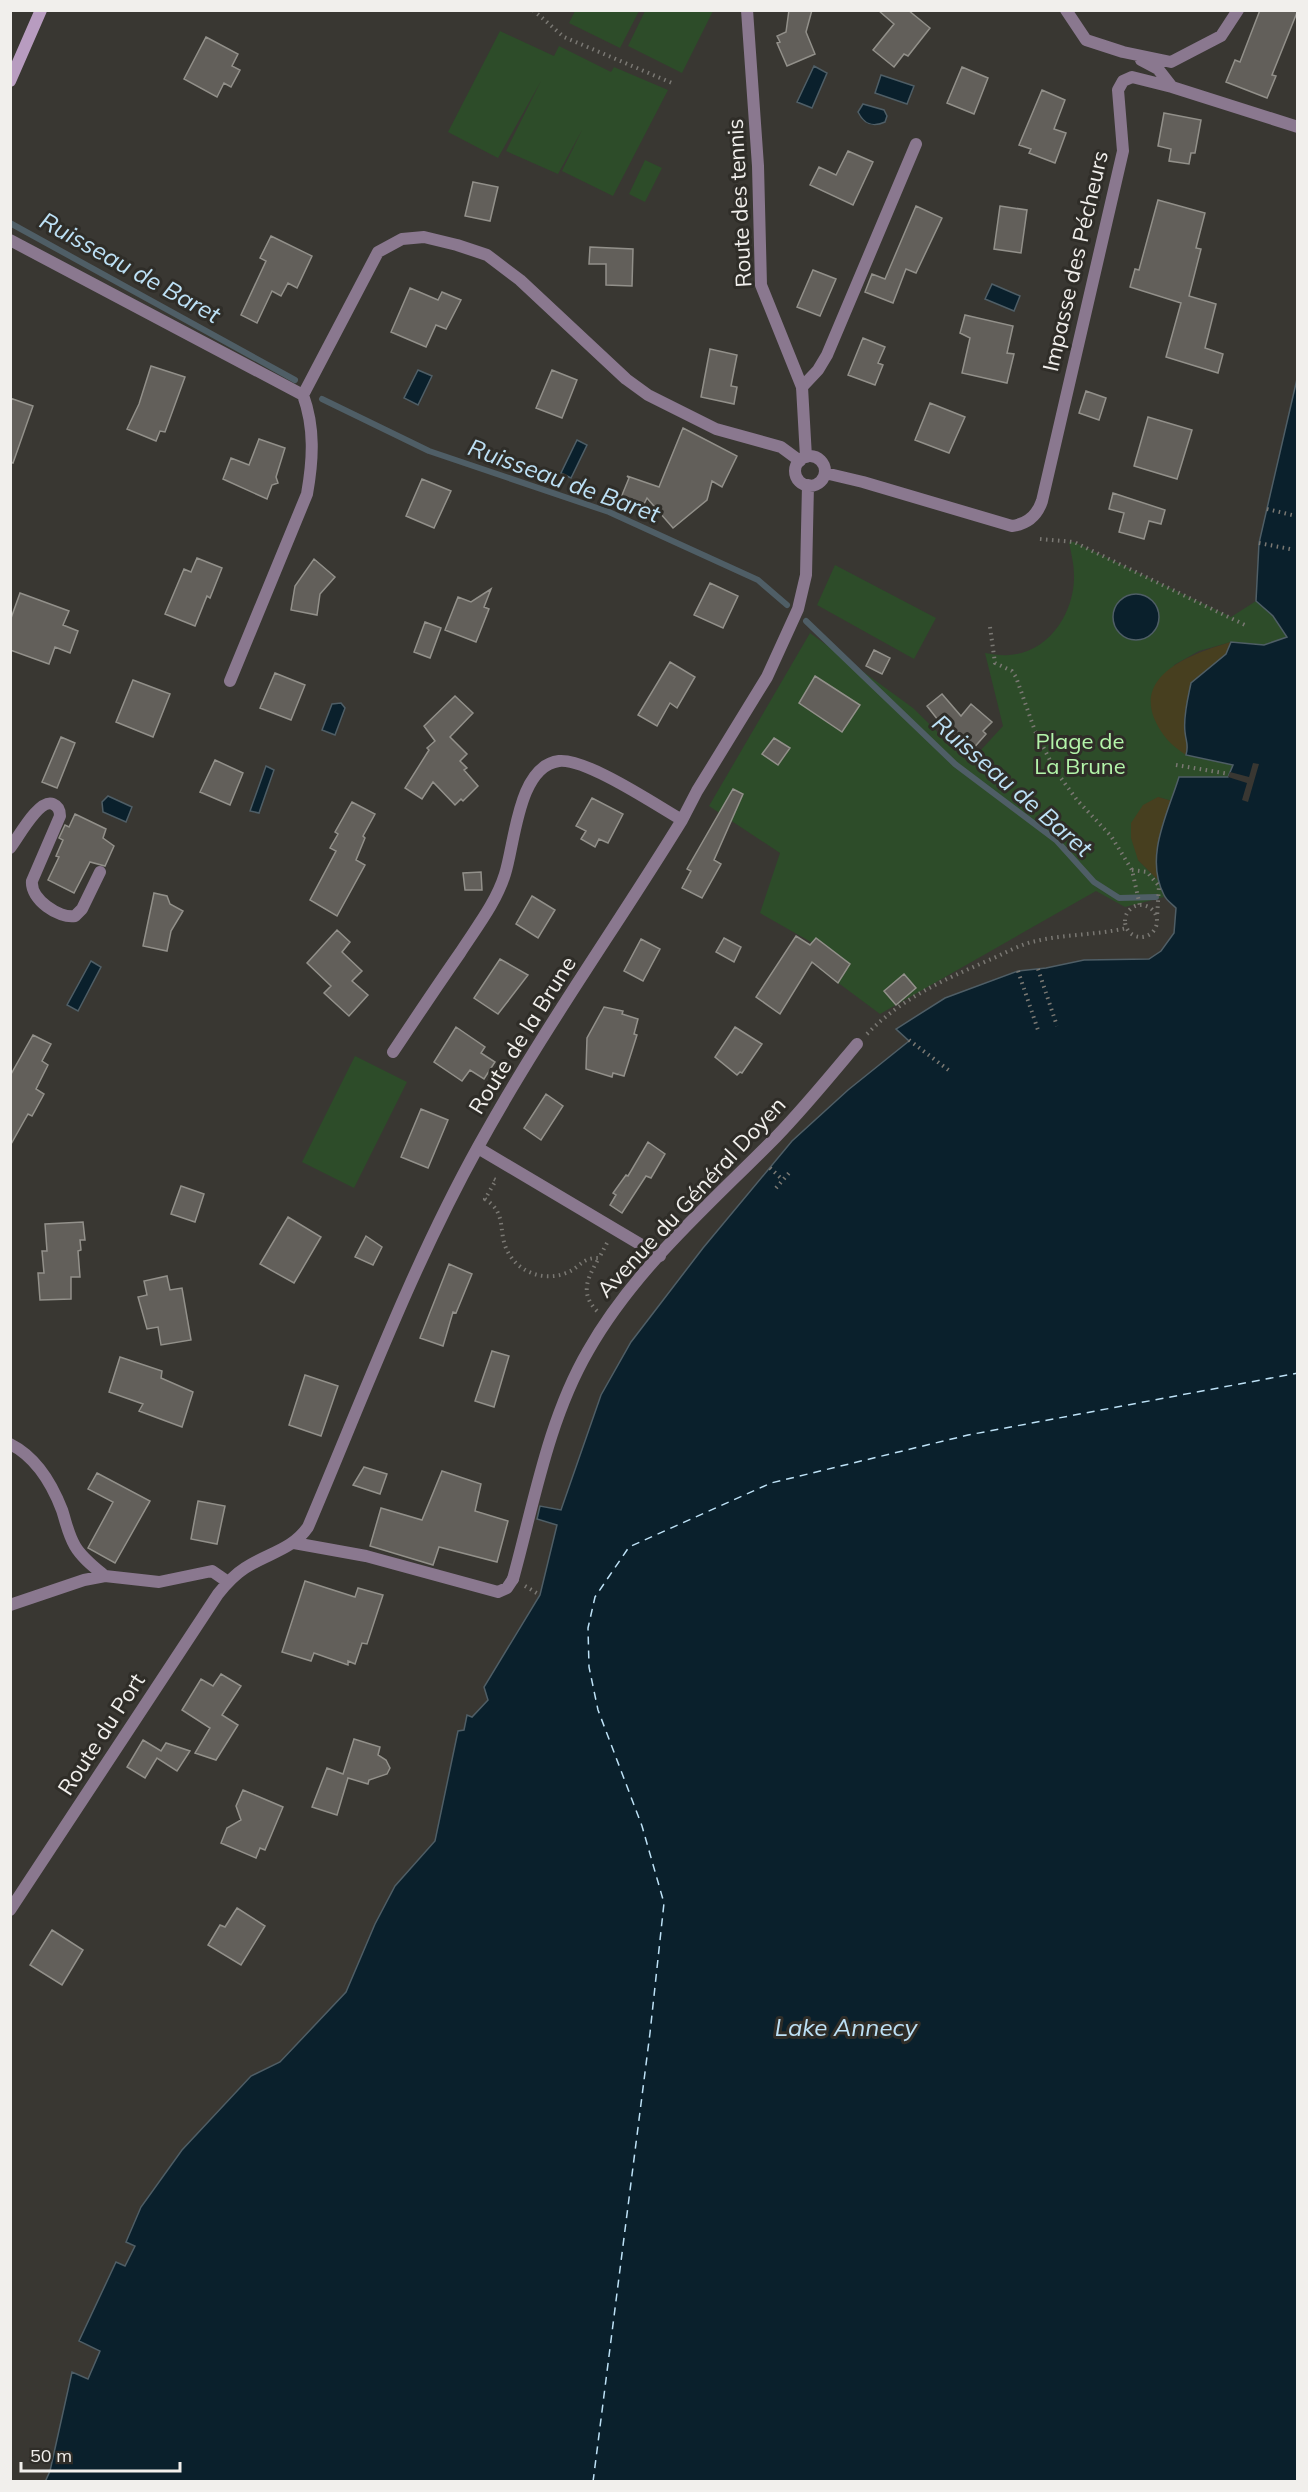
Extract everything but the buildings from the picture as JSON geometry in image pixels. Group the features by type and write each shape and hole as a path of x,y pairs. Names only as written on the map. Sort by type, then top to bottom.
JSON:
{"main road":[{"path":"10,81 41,10"}],"street":[{"name":"Route des tennis","path":"747,10 758,166 761,285 802,387 803,459"},
{"path":"1066,10 1086,40 1123,52 1171,62 1221,36 1238,10"},
{"path":"1123,52 1158,69 1172,87"},
{"name":"Impasse des Pécheurs","path":"825,473 1012,526 1020,525 1030,519 1037,512 1042,501 1123,151 1118,90 1123,81 1132,77 1172,87 1298,127"},
{"path":"802,387 818,370 827,354 916,144"},
{"path":"303,395 378,252 402,239 424,237 487,255 520,280 626,379 648,395 716,429 781,447 803,459"},
{"path":"10,240 303,395 310,413 313,431 312,466 307,494 230,681"},
{"path":"814,457 821,461 825,473 820,482 808,485 800,482 796,475 796,467 803,459 814,457"},
{"name":"Route de la Brune","path":"228,1582 244,1569 294,1543 308,1527 402,1307 478,1148 538,1046 682,820 697,791 767,677 798,609 806,575 808,485"},
{"path":"393,1052 492,904 512,853 528,785 544,767 558,761 572,761 591,768 682,820"},
{"path":"10,848 39,808 48,803 52,804 57,807 60,816 32,881 35,897 67,916 75,916 82,909 100,872"},
{"name":"Avenue du Général Doyen","path":"294,1543 366,1556 498,1592 507,1588 513,1579 559,1412 587,1352 608,1318 660,1256 727,1183 792,1120 857,1044"},
{"path":"478,1148 660,1256"},
{"path":"10,1444 32,1459 41,1470 62,1510 75,1547 105,1576"},
{"path":"10,1605 84,1580 105,1576 159,1582 212,1571 228,1582"},
{"name":"Route du Port","path":"10,1910 228,1582"}],"path":[{"path":"533,10 564,37 672,83"},
{"path":"1267,509 1292,515"},
{"path":"1040,539 1074,542 1245,625"},
{"path":"1259,543 1290,549"},
{"path":"990,627 995,663 1012,671 1016,677 1035,731 1055,770 1077,800 1111,836 1132,870 1140,906"},
{"path":"1176,765 1229,774"},
{"path":"1132,870 1147,872 1159,886 1157,920 1154,931 1144,937 1133,935 1127,928 1128,912 1140,906 1152,909 1157,920"},
{"path":"857,1044 905,1000 934,984 1032,941 1127,928"},
{"path":"1038,969 1057,1026"},
{"path":"1018,970 1038,1030"},
{"path":"909,1040 951,1072"},
{"path":"498,1159 489,1175 496,1180 485,1199 496,1206 500,1212 505,1246 517,1264 536,1275 556,1276 576,1268 588,1257 599,1258"},
{"path":"770,1168 783,1180"},
{"path":"776,1188 789,1173"},
{"path":"608,1318 591,1304 586,1290 587,1279 615,1229"}],"green space":[{"path":"575,10 639,11 620,48 569,23"},
{"path":"645,11 713,11 682,73 628,46"},
{"path":"500,31 554,56 559,46 611,72 614,67 668,90 613,196 562,171 582,130 558,174 506,151 541,81 498,158 448,132"},
{"path":"645,160 662,168 645,202 629,194"},
{"name":"Plage de La Brune","path":"1069,542 1074,542 1231,617 1256,601 1273,616 1288,637 1264,645 1231,642 1199,651 1174,665 1186,755 1233,765 1228,777 1178,783 1172,801 1158,797 1138,860 1159,881 1164,897 1125,907 1096,891 880,1014 821,970 825,950 760,913 780,853 709,806 810,633 913,708 969,763 1003,726 985,653 1006,655 1023,653 1047,639 1057,628 1070,603 1073,589 1074,571"},
{"path":"835,565 936,618 914,659 817,605"},
{"path":"355,1056 407,1082 354,1188 302,1162"}],"sand":[{"path":"1231,642 1226,654 1191,683 1185,720 1186,755 1167,739 1154,718 1151,702 1154,688 1161,676 1173,666 1187,658"},
{"path":"1158,797 1172,801 1164,820 1157,851 1159,881 1138,860 1131,838 1131,823 1143,805"}],"water":[{"path":"814,66 827,73 812,108 797,102"},
{"path":"881,75 914,86 907,104 875,93"},
{"path":"863,104 884,110 887,116 885,122 872,125 866,122 858,112"},
{"path":"992,284 1020,296 1014,311 985,299"},
{"path":"418,370 432,376 418,405 404,398"},
{"name":"Lake Annecy","path":"1297,379 1297,2481 45,2482 50,2471 72,2372 88,2379 100,2351 79,2341 116,2262 125,2266 135,2246 126,2242 141,2207 182,2150 251,2076 280,2062 346,1992 375,1924 395,1886 435,1841 458,1731 464,1730 467,1715 472,1717 488,1700 484,1687 540,1595 557,1525 537,1519 540,1506 561,1510 601,1395 631,1342 703,1248 792,1141 848,1090 909,1041 896,1029 945,998 1018,971 1084,960 1149,959 1161,951 1174,933 1176,908 1164,895 1156,866 1160,835 1179,777 1228,777 1233,765 1186,755 1185,720 1191,683 1226,654 1231,642 1264,645 1287,637 1273,616 1256,601 1259,543"},
{"path":"577,440 587,445 571,478 561,473"},
{"path":"1136,594 1152,601 1159,617 1152,633 1136,640 1120,633 1113,617 1120,601"},
{"path":"341,703 345,708 335,735 322,730 332,704"},
{"path":"266,766 274,770 259,813 250,811"},
{"path":"108,796 132,807 126,822 103,812 102,802"},
{"path":"91,961 101,967 78,1011 67,1005"}],"pier":[{"path":"1253,763 1259,764 1248,802 1242,800 1247,783 1228,777 1230,772 1249,777"}],"waterway":[{"name":"Ruisseau de Baret","path":"10,223 295,380"},
{"name":"Ruisseau de Baret","path":"322,399 429,451 609,512 758,580 787,605"},
{"name":"Ruisseau de Baret","path":"806,621 955,764 1056,840 1094,882 1119,898 1156,897"}],"ferry route":[{"path":"593,2482 650,2033 664,1903 642,1826 598,1710 589,1667 588,1628 595,1597 629,1547 771,1483 968,1435 1298,1373"}]}
